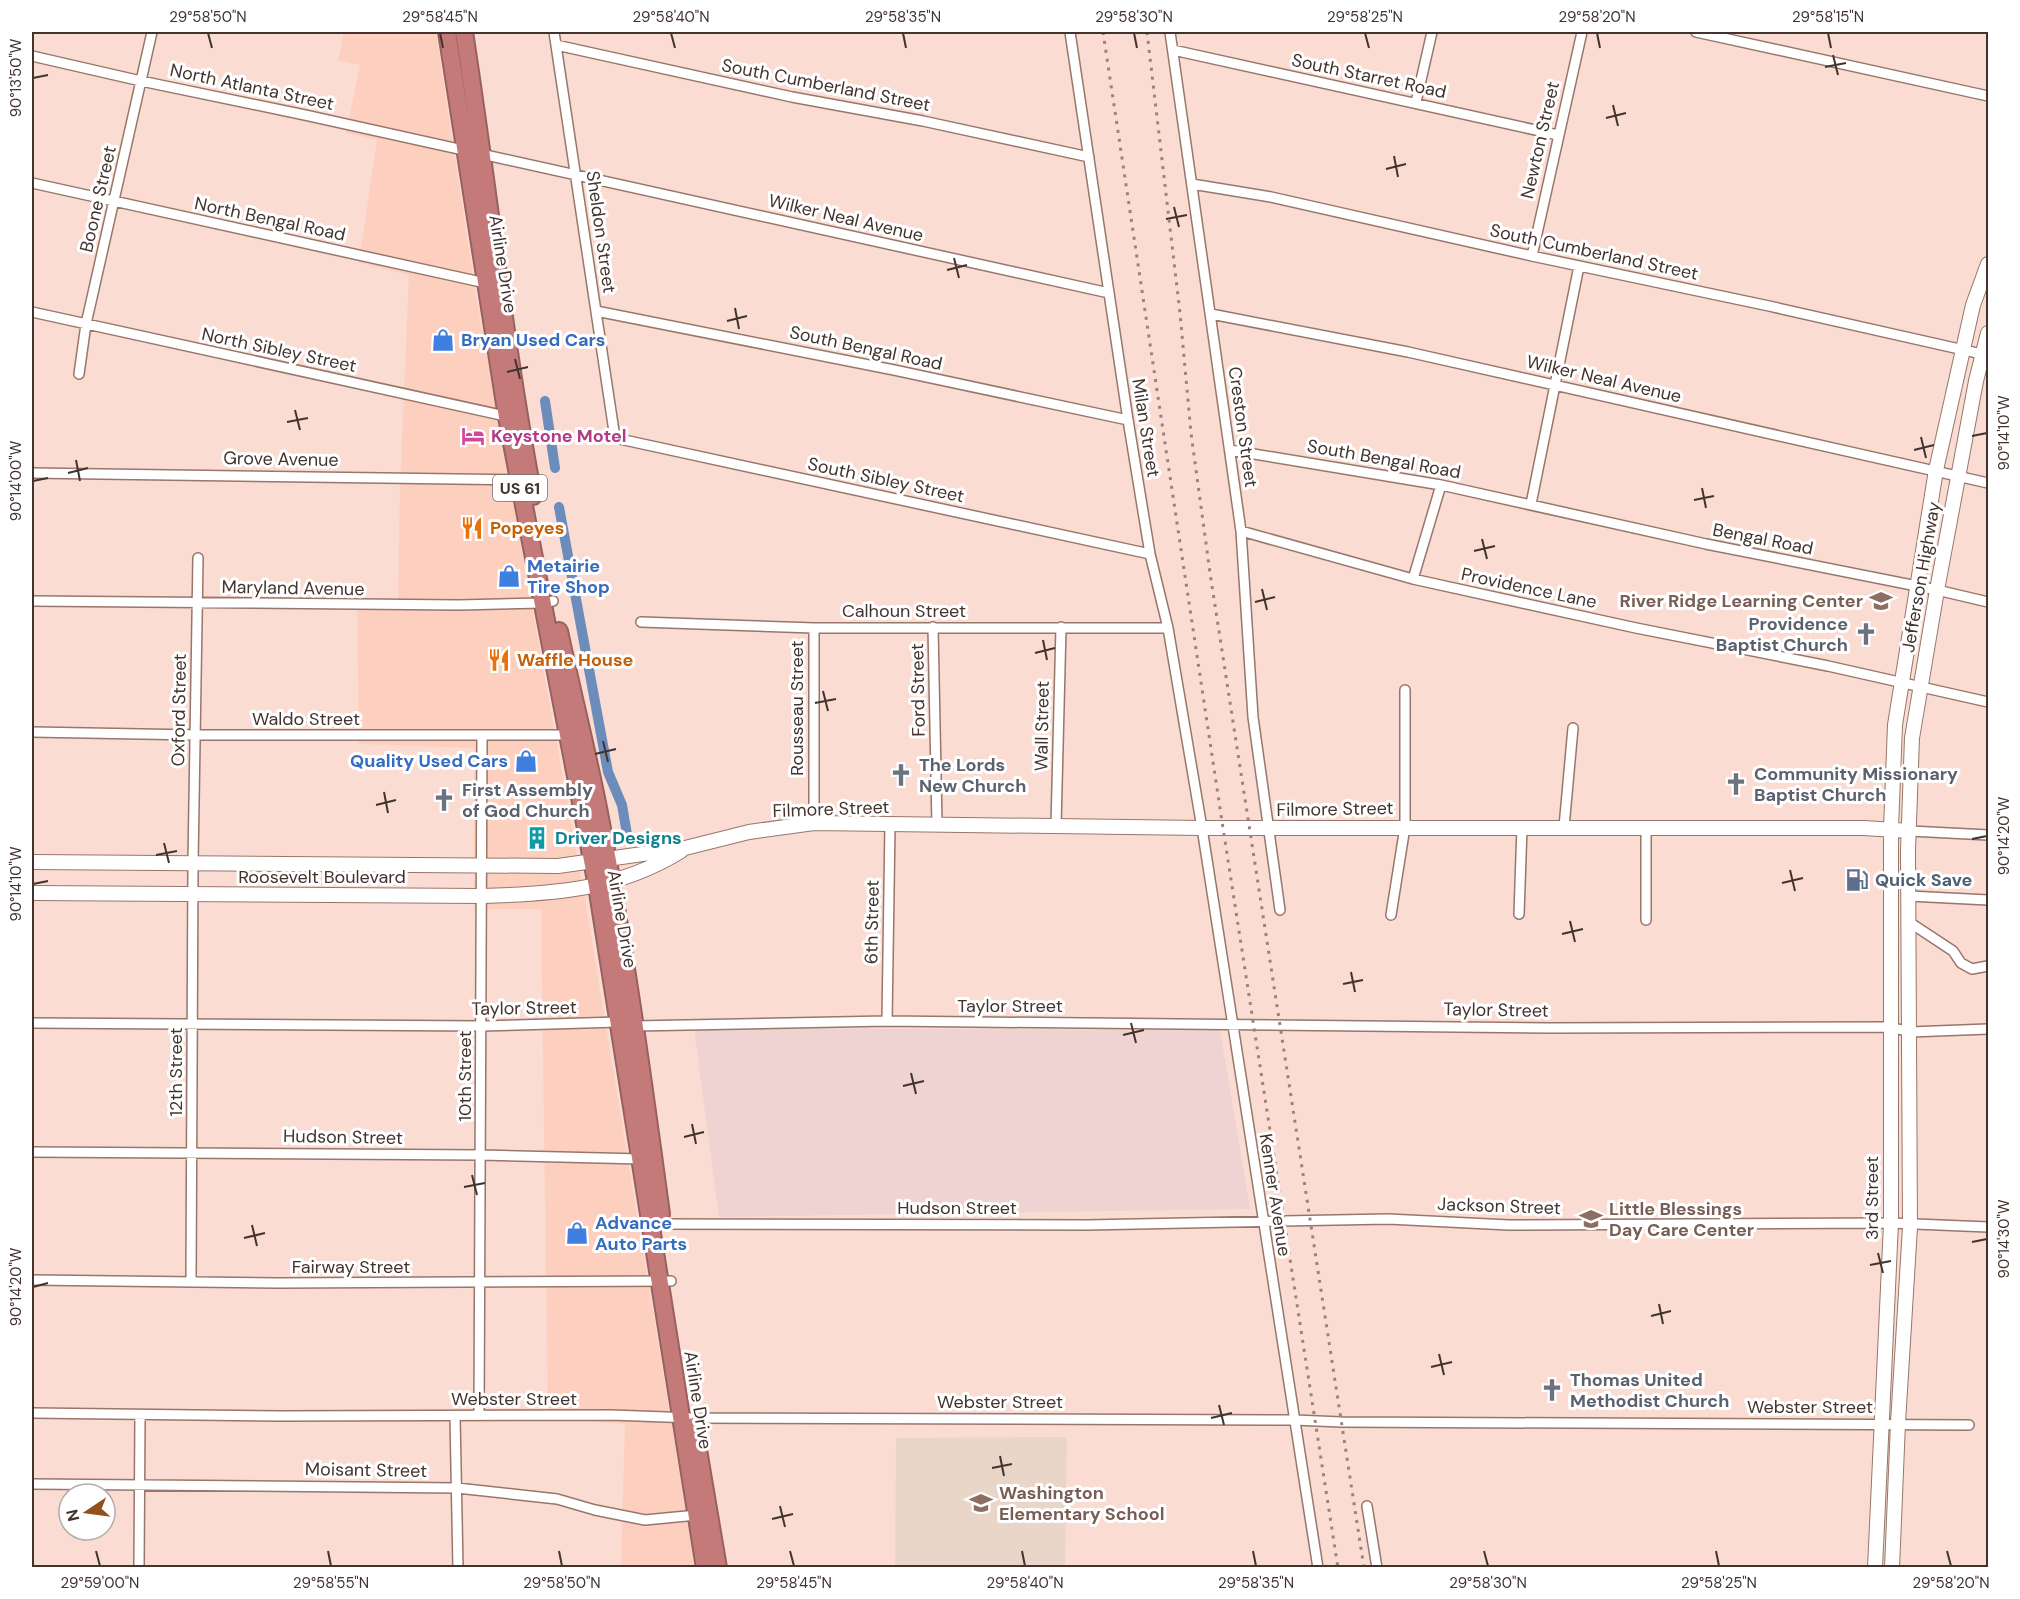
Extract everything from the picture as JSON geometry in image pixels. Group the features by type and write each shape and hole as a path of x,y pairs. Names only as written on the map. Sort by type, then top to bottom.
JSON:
{"highway":[{"name":"Airline Drive","path":"447,32 466,152 494,283"},
{"name":"Airline Drive","path":"464,32 484,156 494,283 513,418 604,884 687,1418 705,1568"},
{"name":"Airline Drive","path":"687,1418 718,1568"}],"main road":[{"name":"Jefferson Highway","path":"1891,829 1895,724 1936,470 1973,305 1989,264"},
{"name":"Jefferson Highway","path":"1910,831 1912,738 1936,590 1989,333"},
{"name":"Filmore Street","path":"600,861 685,848 749,832 814,824 1202,828 1405,826 1864,828 1910,831"},
{"name":"3rd Street","path":"1875,1568 1891,1223 1891,829"},
{"name":"3rd Street","path":"1892,1568 1909,1226 1910,831"},
{"name":"Filmore Street","path":"604,884 647,869 685,848"},
{"name":"Roosevelt Boulevard","path":"32,862 558,866 600,861"},
{"name":"Roosevelt Boulevard","path":"32,893 482,896 530,894 604,884"}],"street":[{"name":"Boone Street","path":"79,374 86,324 152,32"},
{"name":"Sheldon Street","path":"554,32 615,438"},
{"name":"Milan Street","path":"1070,32 1150,554 1168,628 1202,828"},
{"name":"Creston Street","path":"1170,32 1241,531 1253,717 1280,910"},
{"path":"1416,102 1432,32"},
{"name":"Newton Street","path":"1532,256 1582,32"},
{"path":"1696,32 1989,96"},
{"name":"South Cumberland Street","path":"556,45 792,97 923,121 1089,157"},
{"name":"South Starret Road","path":"1173,50 1558,135"},
{"name":"North Atlanta Street","path":"32,56 484,156"},
{"name":"Wilker Neal Avenue","path":"484,156 1109,293"},
{"name":"North Bengal Road","path":"32,183 494,283"},
{"name":"South Cumberland Street","path":"1192,184 1271,197 1986,355"},
{"path":"1531,504 1579,266"},
{"name":"South Bengal Road","path":"596,311 894,370 1128,420"},
{"name":"North Sibley Street","path":"32,312 513,418"},
{"name":"Wilker Neal Avenue","path":"1210,314 1408,352 1989,483"},
{"name":"South Sibley Street","path":"615,438 1150,554"},
{"name":"South Bengal Road","path":"1230,450 1441,485 1531,504"},
{"name":"Grove Avenue","path":"32,473 524,480"},
{"path":"1413,579 1441,485"},
{"name":"Bengal Road","path":"1531,504 1706,544 1989,602"},
{"name":"Providence Lane","path":"1241,531 1413,579 1989,702"},
{"name":"Oxford Street","path":"193,863 198,558"},
{"name":"Maryland Avenue","path":"32,602 459,605 548,602"},
{"name":"Calhoun Street","path":"641,622 814,628 1168,628"},
{"name":"Ford Street","path":"933,627 937,825"},
{"name":"Wall Street","path":"1056,826 1061,627"},
{"name":"Rousseau Street","path":"814,628 814,824"},
{"path":"1391,915 1405,826 1405,690"},
{"path":"1564,827 1573,728"},
{"name":"Waldo Street","path":"32,732 196,735 575,735"},
{"name":"10th Street","path":"479,1415 483,736"},
{"name":"6th Street","path":"887,1021 890,824"},
{"path":"1519,914 1522,827"},
{"name":"Kenner Avenue","path":"1202,828 1318,1568"},
{"path":"1646,828 1646,920"},
{"name":"Filmore Street","path":"1910,831 1989,835"},
{"name":"12th Street","path":"191,1282 193,863"},
{"path":"1909,896 1989,900"},
{"path":"1909,922 1953,951 1961,963 1972,969 1989,966"},
{"name":"Taylor Street","path":"32,1023 193,1026 482,1026 887,1021 1550,1028 1890,1027 1910,1032 1989,1029"},
{"name":"Hudson Street","path":"32,1152 482,1155 647,1159"},
{"name":"Jackson Street","path":"1262,1221 1388,1219 1509,1225 1891,1223 1909,1226 1988,1227"},
{"name":"Hudson Street","path":"656,1223 1087,1225 1262,1221"},
{"name":"Fairway Street","path":"32,1280 480,1283 666,1281"},
{"name":"Webster Street","path":"32,1413 1969,1425"},
{"path":"139,1568 140,1415"},
{"path":"455,1416 458,1568"},
{"name":"Moisant Street","path":"32,1484 457,1488 557,1499 595,1510 645,1520 697,1515"},
{"path":"1367,1506 1377,1568"}],"shaded area":[{"path":"344,32 436,32 476,296 586,905 695,1567 621,1567 625,1424 548,1418 541,909 474,909 474,748 359,744 357,603 398,603 400,486 409,275 359,263 377,140 346,133 360,65 338,60"},
{"path":"694,1028 1220,1030 1250,1209 719,1217"},
{"name":"Washington Elementary School","path":"1067,1437 1065,1567 895,1567 896,1438"}],"waterway":[{"path":"545,401 555,468"},
{"path":"559,507 608,772 622,805 628,840"}],"railway":[{"path":"1103,32 1338,1568"},
{"path":"1147,32 1180,313 1191,433 1210,573 1364,1568"}],"place":[{"name":"Bryan Used Cars","path":"443,340"},
{"name":"Keystone Motel","path":"473,436"},
{"name":"Popeyes","path":"472,528"},
{"name":"Metairie Tire Shop","path":"509,576"},
{"name":"River Ridge Learning Center","path":"1881,601"},
{"name":"Providence Baptist Church","path":"1866,634"},
{"name":"Waffle House","path":"499,660"},
{"name":"Quality Used Cars","path":"526,761"},
{"name":"The Lords New Church","path":"901,775"},
{"name":"Community Missionary Baptist Church","path":"1736,784"},
{"name":"First Assembly of God Church","path":"444,800"},
{"name":"Driver Designs","path":"537,838"},
{"name":"Quick Save","path":"1857,880"},
{"name":"Little Blessings Day Care Center","path":"1591,1219"},
{"name":"Advance Auto Parts","path":"577,1233"},
{"name":"Thomas United Methodist Church","path":"1552,1390"},
{"name":"Washington Elementary School","path":"981,1503"}]}
